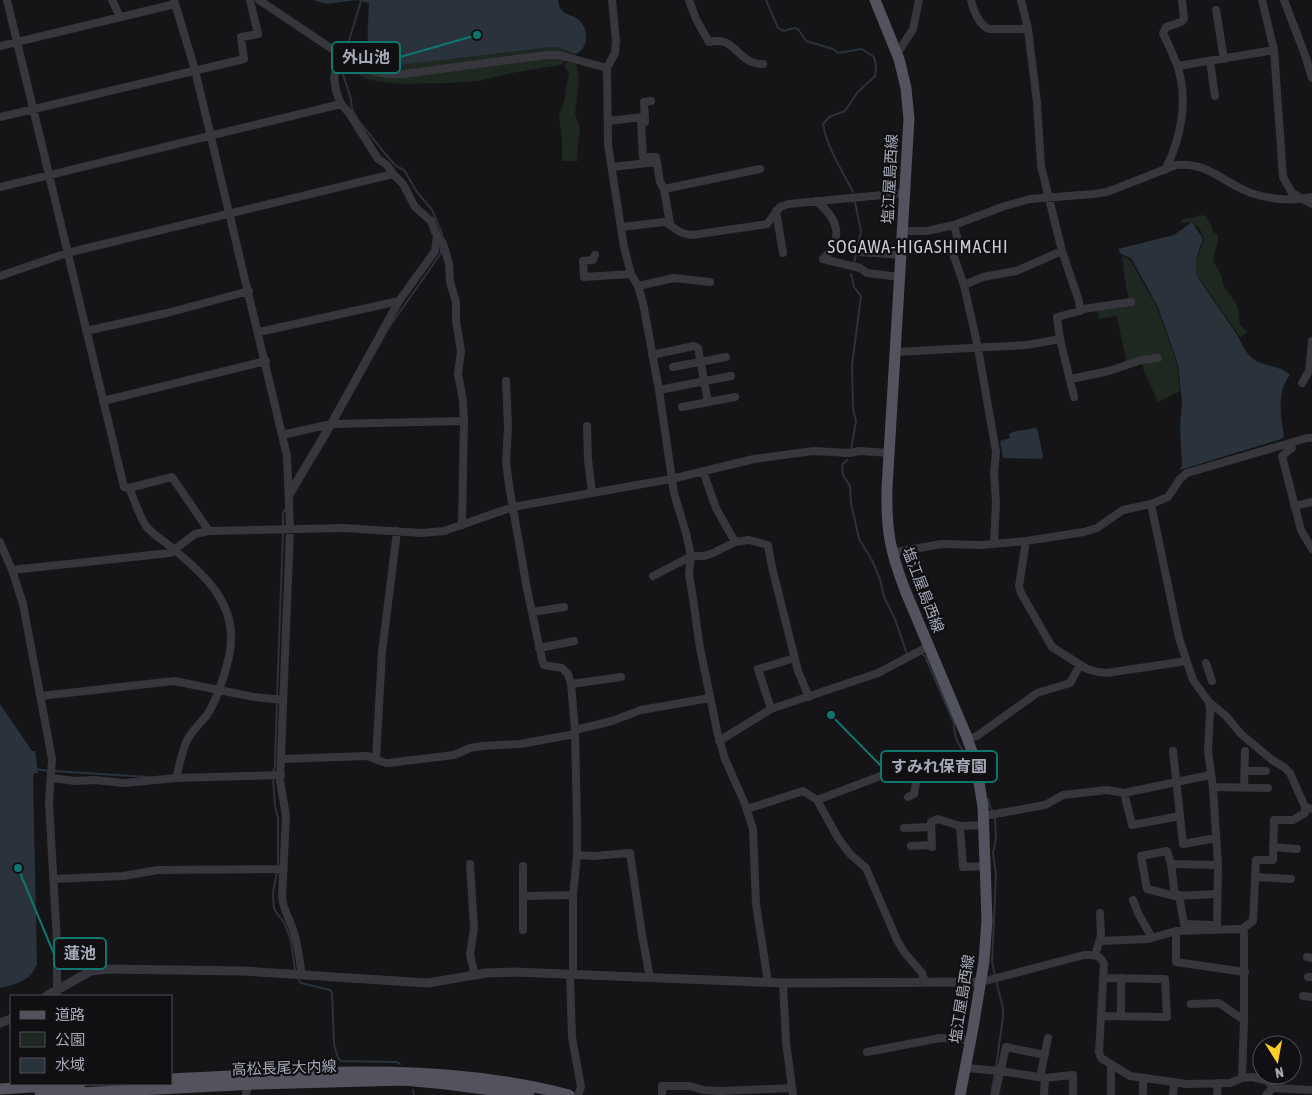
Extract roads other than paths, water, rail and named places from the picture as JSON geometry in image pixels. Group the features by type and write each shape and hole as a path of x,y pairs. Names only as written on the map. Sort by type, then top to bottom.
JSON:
{"main road":[{"name":"塩江屋島西線","path":"874,0 897,54 906,88 909,119 889,452 887,517 889,543 896,566 968,740 989,818 986,866 990,979 971,1040 960,1095"},
{"name":"高松長尾大内線","path":"172,1079 361,1072 404,1073 446,1075 502,1082 569,1095"},
{"name":"高松長尾大内線","path":"0,1088 56,1090 248,1086 404,1080 529,1095"},
{"name":"高松長尾大内線","path":"40,1095 76,1085"}],"street":[{"path":"7,0 124,487 129,488 172,477 209,531"},
{"path":"112,0 120,17"},
{"path":"0,117 244,59 241,37 258,34 250,0"},
{"path":"259,0 340,55 364,68 386,75 547,55 559,55 607,68"},
{"path":"612,0 616,53 607,68 608,145 621,227 631,274 638,286 643,304 659,390 672,479 691,556 689,574 700,648 719,741 724,759 747,809 753,829 756,904 768,982"},
{"path":"689,0 696,19 710,42 720,39 730,44 736,52 748,61 763,64"},
{"path":"897,54 913,29 919,0"},
{"path":"971,0 973,10 985,28 989,30 1028,29"},
{"path":"1021,0 1028,29 1040,126 1041,166 1062,251 1079,301 1080,311"},
{"path":"1165,170 1173,154 1184,108 1178,66 1163,33 1166,27 1181,22 1184,19 1182,0"},
{"path":"1262,0 1274,50 1283,177 1292,193 1312,204"},
{"path":"1284,0 1310,66 1312,78"},
{"path":"0,46 174,2 195,70 212,137 266,360 287,456 290,529 281,759 286,816 282,907 292,926 302,975"},
{"path":"1216,10 1224,58"},
{"path":"1178,66 1274,50"},
{"path":"340,55 334,78 341,104 349,113 378,159 403,184 416,207 431,221 443,243 449,264 450,282 456,302 456,320 461,351 458,374 463,400 464,421 462,525"},
{"path":"1210,61 1215,96"},
{"path":"645,121 644,102 651,101"},
{"path":"0,188 341,104"},
{"path":"608,121 645,121"},
{"path":"645,121 641,122 643,157 656,157 670,224"},
{"path":"612,167 657,162"},
{"path":"902,231 927,230 954,225 1017,201 1048,196 1107,192 1176,165 1196,165 1260,196 1302,200 1312,197"},
{"path":"664,188 760,169"},
{"path":"0,276 67,253 393,174"},
{"path":"621,227 658,222 670,224 683,235 692,235 767,224 780,207 788,204 904,193"},
{"path":"816,201 823,206 833,219 837,230 836,241 832,251 823,259 860,268 867,273 900,277"},
{"path":"776,211 783,253"},
{"path":"954,225 958,240 953,254 964,285 978,348 996,452 994,472 996,503 994,542"},
{"path":"288,495 331,424 399,300 435,251 437,235"},
{"path":"964,285 984,277 1016,271 1062,251"},
{"path":"860,252 901,255"},
{"path":"595,255 592,260 583,261 584,277 631,274"},
{"path":"638,286 674,278 710,282"},
{"path":"86,331 167,313 249,291"},
{"path":"259,332 399,300"},
{"path":"1074,397 1060,340 1057,317 1084,309 1131,302"},
{"path":"895,352 1027,345 1060,340"},
{"path":"1302,383 1309,371 1312,341"},
{"path":"652,355 694,346 698,348 708,402"},
{"path":"673,367 726,357"},
{"path":"1070,379 1109,371 1141,360 1158,358"},
{"path":"103,401 266,360"},
{"path":"659,390 731,376"},
{"path":"506,381 508,427 506,462 539,648 544,665 562,668 568,674 571,684 575,732 577,855 571,975 572,1037 581,1087 578,1095"},
{"path":"682,407 735,397"},
{"path":"282,435 331,424 464,421"},
{"path":"588,426 588,459 592,493"},
{"path":"892,554 941,544 1026,541 1084,532 1097,528 1123,510 1150,504 1168,497 1187,473 1291,442 1312,438"},
{"path":"1291,442 1292,448 1282,456 1301,530 1312,549"},
{"path":"12,570 170,553 194,534 209,531 344,528 422,533 444,531 513,507 672,479 754,459 813,451 849,453 860,451 889,452"},
{"path":"704,471 716,508 735,542"},
{"path":"129,488 136,508 146,527 192,564 221,597 226,606 229,620 230,651 218,690 207,714 191,733 185,745 177,776"},
{"path":"1294,506 1312,502"},
{"path":"1150,504 1179,638 1193,680 1209,702 1226,716 1241,734 1272,760 1284,766 1290,773 1309,808 1305,813 1293,820 1274,820 1273,860 1256,860 1253,921 1241,930 1184,924 1177,896 1171,864 1167,851 1141,856 1147,889 1177,896 1218,894"},
{"path":"376,759 382,652 397,531"},
{"path":"653,576 691,556 704,556 735,542 748,540 768,545 798,671 809,697"},
{"path":"1026,541 1019,586 1021,593 1052,647 1080,665 1098,672 1107,673 1186,660"},
{"path":"0,542 12,570 23,604 41,696 52,773 49,802 57,943 57,993"},
{"path":"532,612 564,606"},
{"path":"539,648 574,641"},
{"path":"719,741 771,709 878,673 929,646"},
{"path":"771,709 758,669 795,658"},
{"path":"968,740 977,736 1037,693 1070,683 1080,665"},
{"path":"1190,672 1207,665 1212,681"},
{"path":"571,684 621,677"},
{"path":"41,696 174,681 254,698 283,700"},
{"path":"281,759 366,756 376,759 381,763 389,763 454,755 470,748 520,744 575,732 641,710 710,698"},
{"path":"1209,702 1208,752 1218,865 1217,927"},
{"path":"1173,751 1184,844 1216,838"},
{"path":"1244,788 1245,751"},
{"path":"817,800 886,774 913,769 916,783 914,794 908,797"},
{"path":"1245,771 1266,771"},
{"path":"52,773 75,781 94,780 124,783 177,776 281,775"},
{"path":"912,846 932,846 931,822 938,819 960,826 1045,805 1063,795 1107,790 1124,793 1210,775"},
{"path":"1212,787 1268,788"},
{"path":"747,809 804,791 817,800 838,838 850,854 866,868 897,940 904,952 922,973 925,982"},
{"path":"1124,793 1132,825 1180,816"},
{"path":"960,826 962,867 986,866"},
{"path":"904,828 931,827"},
{"path":"1273,847 1297,848"},
{"path":"577,855 594,856 630,853 650,978"},
{"path":"470,864 474,928 470,954 475,975"},
{"path":"1171,864 1218,865"},
{"path":"523,866 523,930"},
{"path":"54,878 123,876 158,870 284,869"},
{"path":"1255,878 1291,879"},
{"path":"524,896 574,895"},
{"path":"1133,900 1152,938"},
{"path":"1095,955 1100,941 1100,913"},
{"path":"1100,941 1148,939 1176,931 1217,927"},
{"path":"1241,930 1244,933 1242,1078"},
{"path":"1176,931 1176,962 1244,972"},
{"path":"57,993 91,971 107,970 243,971 428,983 486,973 515,972 783,983 925,982 990,979 1084,955 1095,955 1102,959 1104,964 1099,1052 1101,1058 1130,1076 1174,1083 1230,1083 1242,1078 1252,1077 1268,1081 1273,1088"},
{"path":"1101,1016 1167,1017 1165,979 1103,978"},
{"path":"1121,1016 1122,978"},
{"path":"662,1095 662,1086 690,1086 704,1090 720,1091 792,1091 786,1042 783,983"},
{"path":"1303,996 1312,997"},
{"path":"1191,1004 1219,1003 1244,1020"},
{"path":"866,1052 940,1038 971,1040"},
{"path":"1044,1095 1042,1077 1048,1038"},
{"path":"995,1095 997,1070 1006,1047 1044,1055"},
{"path":"1111,1065 1111,1095"},
{"path":"966,1068 997,1070 1042,1077 1072,1075 1073,1095"},
{"path":"1143,1078 1143,1095"},
{"path":"1174,1083 1174,1095"},
{"path":"1217,1095 1218,1083"},
{"path":"1266,1095 1273,1088 1312,1090"}],"water":[{"path":"313,0 357,0 326,4"},
{"path":"357,0 558,0 563,12 579,20 585,28 586,38 583,47 576,54 551,47 385,67 375,63 369,50 369,3"},
{"path":"1192,222 1203,239 1196,262 1197,276 1249,355 1256,361 1281,369 1290,375 1281,397 1284,437 1180,470 1182,466 1180,426 1182,401 1178,364 1158,307 1131,258 1121,254 1118,249 1174,235"},
{"path":"1037,428 1043,455 1042,459 1003,458 1000,441 1010,438 1009,434 1016,431"},
{"path":"0,704 32,751 35,751 38,773 34,773 33,780 37,964 27,978 0,988"}],"waterway":[{"path":"766,0 778,28 784,31 794,28 798,29 806,41 833,49 838,53 862,49 874,57 876,66 875,76 857,93 845,111 829,117 823,124 831,150 853,192"},
{"path":"345,54 361,1"},
{"path":"341,68 351,99 352,109 358,120 396,166 404,170 417,192 432,210 442,234"},
{"path":"854,263 861,231 855,202"},
{"path":"336,422 388,329 441,253 441,249"},
{"path":"851,274 854,287 861,296 852,365 853,409 856,421 851,450"},
{"path":"292,497 334,426"},
{"path":"847,460 842,465 843,475 850,486 851,503 859,539 872,560 880,579 884,597 895,619 907,654"},
{"path":"283,527 283,512 286,508"},
{"path":"277,697 283,532"},
{"path":"922,654 925,656 954,723 957,739 968,761 974,784"},
{"path":"273,772 275,766 277,702"},
{"path":"36,769 49,771"},
{"path":"53,771 148,777"},
{"path":"273,777 275,806 278,818 278,866"},
{"path":"988,799 994,813"},
{"path":"995,817 996,838 993,853 996,874 992,961 995,976"},
{"path":"277,871 273,893 274,909 285,924 291,941 295,971"},
{"path":"297,978 301,983 330,990 332,993 334,1044 338,1058 341,1061 397,1062 400,1064"},
{"path":"996,981 1003,1008 1003,1017 996,1067"},
{"path":"991,1095 995,1072"},
{"path":"413,1090 414,1095"}],"place":[{"name":"外山池","path":"477,35"},
{"name":"すみれ保育園","path":"831,715"},
{"name":"蓮池","path":"18,868"}],"district":[{"name":"SOGAWA-HIGASHIMACHI","path":"918,247"}]}
